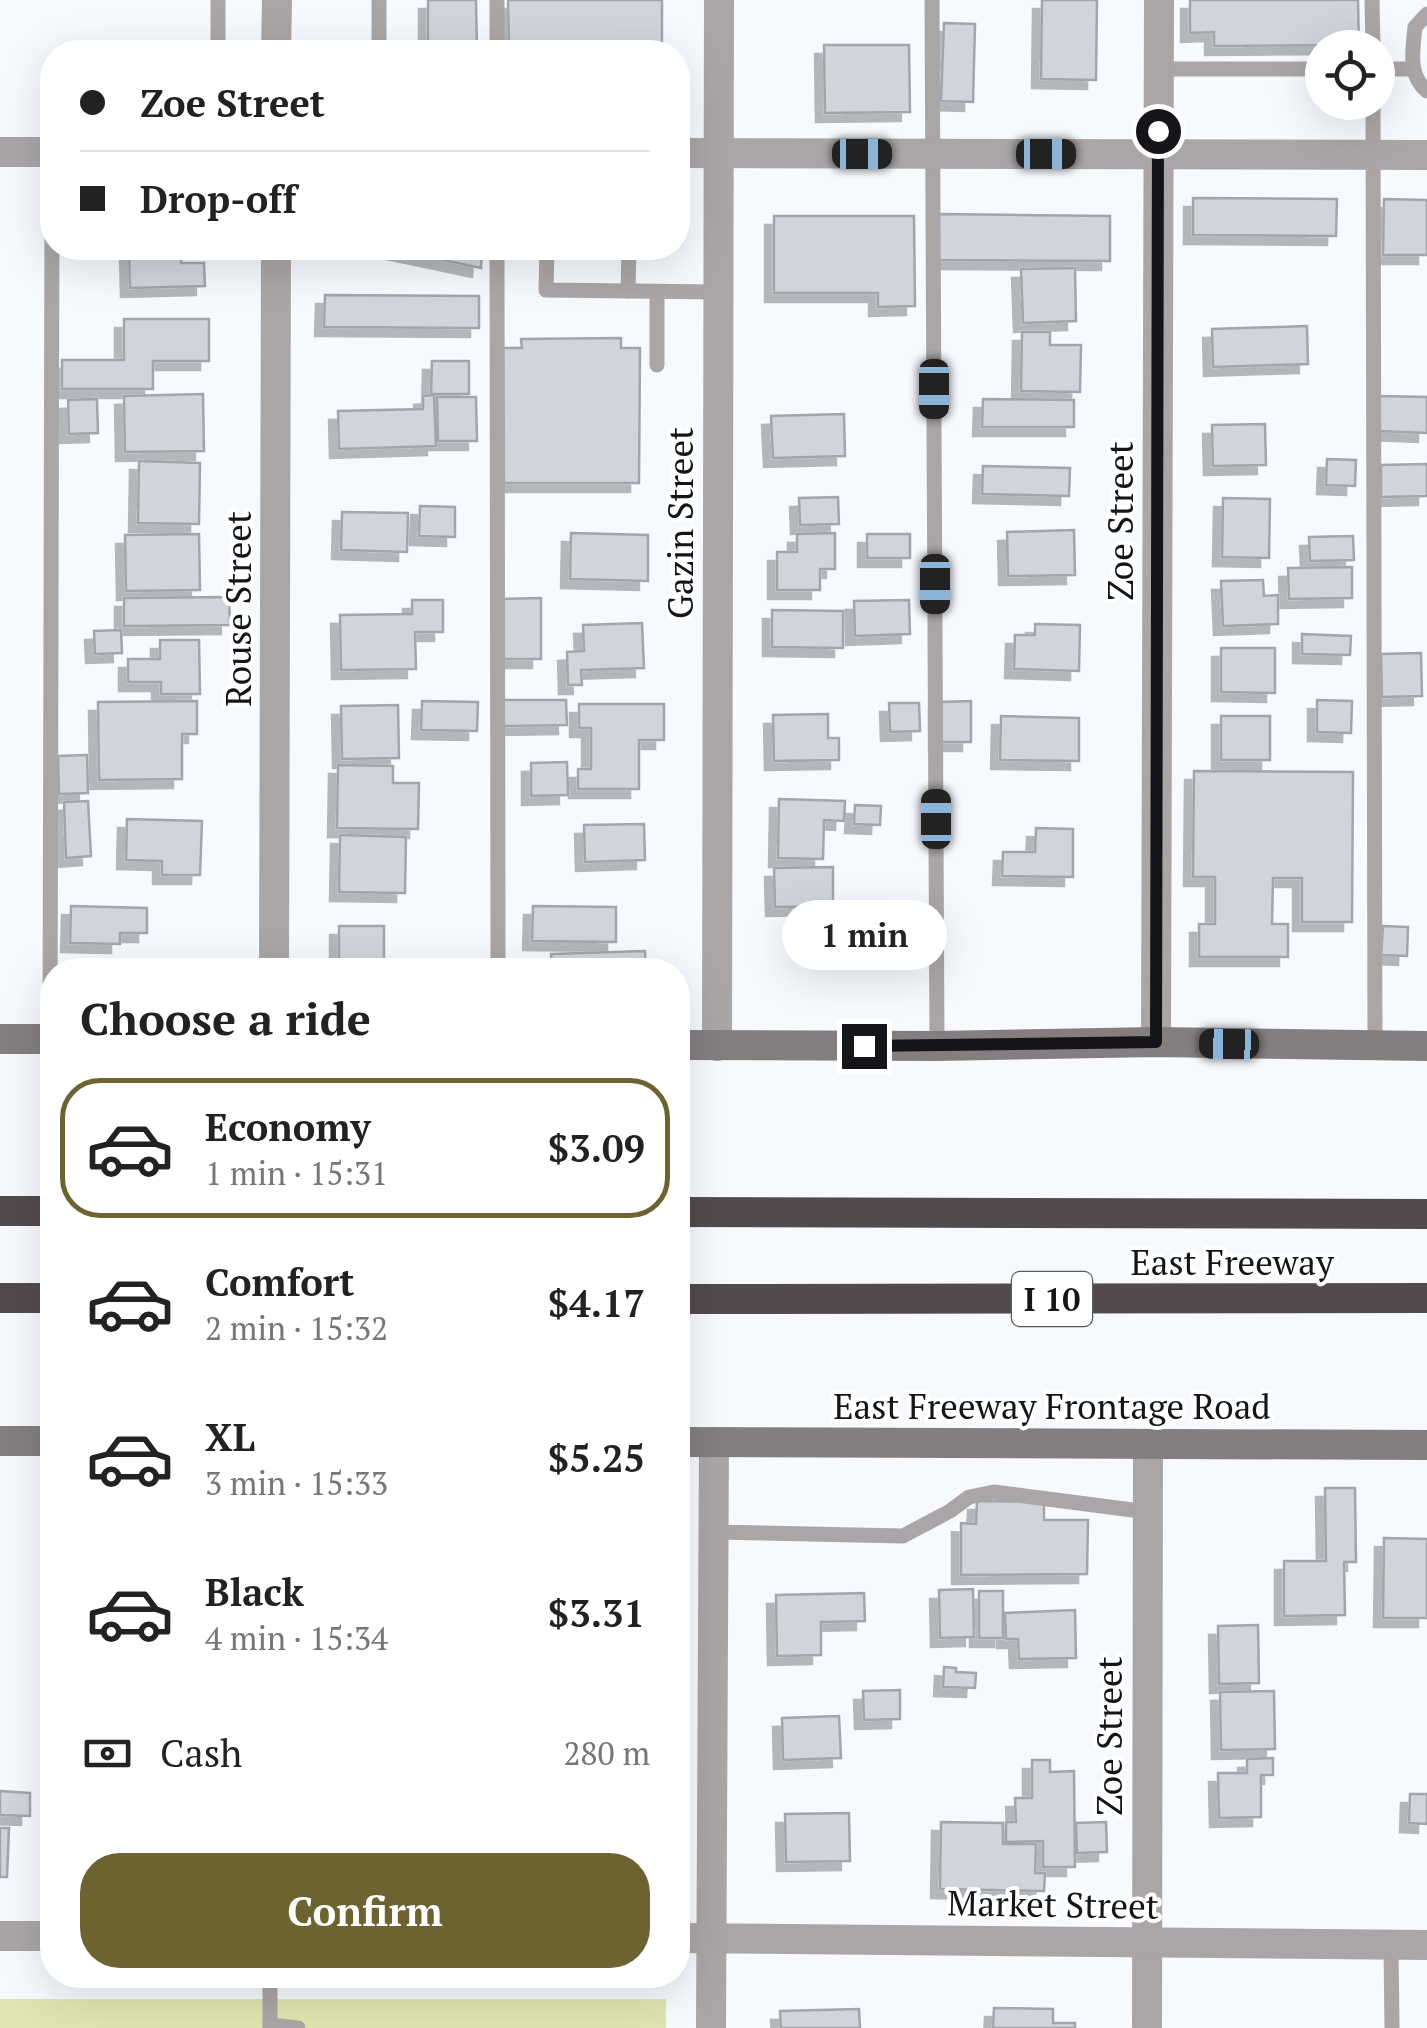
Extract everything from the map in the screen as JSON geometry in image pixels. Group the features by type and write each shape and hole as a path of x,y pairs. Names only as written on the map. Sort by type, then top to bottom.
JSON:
{"highway":[{"path":"0,1211 40,1211"},
{"name":"East Freeway","path":"690,1212 1427,1214"},
{"path":"0,1298 40,1298"},
{"name":"East Freeway","path":"690,1299 1427,1298"}],"main road":[{"path":"0,1039 40,1038"},
{"path":"690,1046 1156,1042 1427,1046"},
{"path":"0,1441 40,1441"},
{"name":"East Freeway Frontage Road","path":"690,1442 1427,1445"}],"street":[{"path":"276,0 276,40"},
{"name":"Gazin Street","path":"717,1046 719,0"},
{"name":"Zoe Street","path":"1156,1042 1158,0"},
{"path":"0,152 40,152"},
{"path":"690,152 1427,155"},
{"name":"Rouse Street","path":"274,958 276,260"},
{"path":"711,2028 714,1442"},
{"name":"Zoe Street","path":"1147,2028 1148,1444"},
{"path":"0,1936 40,1936"},
{"name":"Market Street","path":"690,1938 1427,1945"}],"lane":[{"path":"218,0 218,40"},
{"path":"379,0 379,40"},
{"path":"497,0 497,40"},
{"path":"932,0 937,1046"},
{"path":"1372,0 1373,30"},
{"path":"1427,14 1415,27 1412,69 1427,90"},
{"path":"1158,69 1305,69"},
{"path":"1395,69 1412,69"},
{"path":"1373,120 1376,1046"},
{"path":"51,958 52,260"},
{"path":"497,260 498,958"},
{"path":"546,260 546,290 718,292"},
{"path":"628,260 628,292"},
{"path":"658,292 658,365"},
{"path":"714,1532 904,1536 969,1497 994,1492 1148,1512"},
{"path":"1391,1945 1392,2028"},
{"path":"270,1988 270,2027 298,2028"}],"green space":[{"path":"0,1999 666,1999 666,2028 0,2028"}],"building":[{"path":"428,0 476,0 477,40 428,40"},
{"path":"508,0 662,0 662,40 509,40"},
{"path":"1042,0 1097,0 1096,80 1041,79"},
{"path":"1190,0 1358,0 1359,30 1305,30 1305,45 1214,46 1214,32 1190,33"},
{"path":"944,23 975,24 973,102 941,101"},
{"path":"824,45 909,45 910,112 825,113"},
{"path":"1193,198 1337,199 1336,236 1193,235"},
{"path":"1384,199 1427,200 1427,255 1383,255"},
{"path":"937,214 1110,216 1110,261 937,260"},
{"path":"774,216 914,216 915,306 878,307 878,293 774,293"},
{"path":"129,260 204,263 205,286 130,288"},
{"path":"443,260 481,260 481,268"},
{"path":"1075,268 1076,321 1023,323 1021,269"},
{"path":"325,295 479,296 479,328 324,327"},
{"path":"124,319 209,319 209,361 153,361 153,389 62,389 62,360 124,360"},
{"path":"1307,326 1308,364 1213,367 1212,329"},
{"path":"1022,332 1050,332 1050,345 1081,345 1080,392 1021,391"},
{"path":"621,338 621,348 640,348 639,483 504,483 503,348 522,348 521,339"},
{"path":"432,361 469,361 469,394 431,394"},
{"path":"203,394 204,451 125,452 124,396"},
{"path":"434,395 436,446 339,449 338,411 423,409 423,396"},
{"path":"1378,396 1427,397 1427,433 1378,431"},
{"path":"437,397 476,397 477,441 438,441"},
{"path":"97,399 98,433 69,434 68,400"},
{"path":"983,399 1074,400 1074,427 982,427"},
{"path":"844,414 845,456 773,458 771,416"},
{"path":"1265,424 1266,465 1213,466 1212,425"},
{"path":"1327,459 1356,460 1355,486 1326,485"},
{"path":"139,461 200,463 199,524 138,523"},
{"path":"1427,464 1427,496 1381,497 1381,465"},
{"path":"983,466 1070,468 1069,496 982,494"},
{"path":"838,497 839,524 800,525 799,498"},
{"path":"1223,498 1270,499 1269,558 1222,557"},
{"path":"420,506 455,507 455,537 419,536"},
{"path":"342,512 408,513 407,552 341,550"},
{"path":"1074,530 1075,575 1008,576 1007,532"},
{"path":"571,533 648,535 648,581 570,579"},
{"path":"835,533 835,569 820,569 820,590 777,590 777,552 797,552 797,534"},
{"path":"199,534 200,590 126,591 125,535"},
{"path":"867,534 910,534 910,558 867,558"},
{"path":"1353,536 1354,560 1310,561 1309,537"},
{"path":"1352,567 1352,598 1289,599 1288,568"},
{"path":"1263,580 1264,596 1278,595 1278,624 1223,626 1221,581"},
{"path":"229,597 230,625 124,626 124,598"},
{"path":"541,598 541,659 501,659 501,599"},
{"path":"412,600 443,600 443,632 415,632 416,669 341,670 340,615 412,614"},
{"path":"909,600 910,634 855,636 854,601"},
{"path":"772,610 843,611 843,648 772,647"},
{"path":"642,623 644,668 581,670 582,685 568,685 567,652 584,651 583,625"},
{"path":"1035,624 1080,625 1079,671 1014,669 1015,635 1035,635"},
{"path":"121,630 122,653 95,654 94,631"},
{"path":"1302,634 1351,636 1350,655 1302,654"},
{"path":"160,640 199,640 200,694 161,694 161,682 128,682 128,659 160,659"},
{"path":"1221,648 1275,648 1275,693 1221,692"},
{"path":"1421,653 1422,696 1382,697 1381,654"},
{"path":"502,700 566,700 567,725 502,726"},
{"path":"1317,700 1352,701 1351,733 1317,732"},
{"path":"197,701 197,734 182,734 182,779 99,780 98,702"},
{"path":"422,701 478,702 477,731 421,730"},
{"path":"971,701 971,742 938,742 938,702"},
{"path":"889,703 919,703 920,731 890,732"},
{"path":"579,704 664,704 664,740 639,740 639,789 578,789 578,769 591,769 591,728 579,728"},
{"path":"398,705 399,758 342,759 341,706"},
{"path":"828,714 828,738 839,738 839,760 774,761 773,715"},
{"path":"1001,716 1079,718 1079,761 1000,760"},
{"path":"1221,716 1270,716 1270,760 1221,760"},
{"path":"87,755 88,793 59,794 58,756"},
{"path":"567,762 568,795 531,796 531,763"},
{"path":"338,765 393,766 393,783 419,783 418,829 337,828"},
{"path":"1194,771 1353,772 1352,922 1302,922 1302,878 1273,878 1272,924 1288,924 1288,957 1199,957 1199,924 1215,924 1215,877 1193,877"},
{"path":"779,799 845,801 844,821 824,820 823,859 778,858"},
{"path":"88,801 91,856 66,858 64,802"},
{"path":"855,805 881,806 880,825 854,824"},
{"path":"127,819 202,821 200,875 162,875 162,861 126,860"},
{"path":"644,824 645,860 585,862 584,825"},
{"path":"1036,828 1073,829 1073,877 1002,876 1003,852 1035,852"},
{"path":"340,835 406,837 405,893 339,892"},
{"path":"833,867 833,906 775,907 774,868"},
{"path":"71,906 147,908 147,933 120,933 120,944 70,943"},
{"path":"533,906 616,907 616,942 532,941"},
{"path":"857,913 857,932 795,934 795,914"},
{"path":"339,926 384,926 384,958 339,958"},
{"path":"1383,926 1408,927 1407,956 1381,955"},
{"path":"645,951 645,958 551,958 551,954"},
{"path":"1325,1488 1355,1488 1356,1562 1344,1562 1345,1615 1284,1616 1284,1561 1326,1561"},
{"path":"977,1501 1044,1502 1044,1520 1088,1520 1087,1574 961,1575 961,1523 976,1524"},
{"path":"1384,1538 1427,1539 1427,1618 1383,1618"},
{"path":"973,1589 974,1637 940,1638 939,1590"},
{"path":"979,1591 1003,1591 1003,1638 979,1638"},
{"path":"864,1593 865,1621 821,1622 821,1655 777,1656 776,1595"},
{"path":"1075,1610 1076,1658 1019,1659 1018,1639 1006,1639 1005,1613"},
{"path":"1258,1625 1259,1683 1219,1684 1218,1626"},
{"path":"944,1667 976,1673 975,1688 943,1687"},
{"path":"900,1690 900,1719 864,1720 863,1691"},
{"path":"1274,1691 1275,1749 1221,1750 1220,1692"},
{"path":"839,1716 841,1758 783,1760 782,1718"},
{"path":"1273,1758 1273,1775 1261,1775 1261,1817 1219,1818 1218,1773 1247,1773 1247,1759"},
{"path":"1032,1760 1050,1760 1050,1772 1074,1771 1075,1867 1043,1867 1043,1841 1006,1842 1006,1822 1016,1822 1015,1798 1032,1798"},
{"path":"0,1791 30,1793 30,1816 0,1815"},
{"path":"1410,1794 1427,1794 1427,1824 1409,1823"},
{"path":"849,1813 850,1861 786,1862 785,1814"},
{"path":"941,1822 1003,1823 1003,1844 1036,1844 1035,1873 1045,1873 1044,1891 940,1889"},
{"path":"1106,1822 1107,1852 1077,1853 1076,1823"},
{"path":"0,1828 9,1828 7,1877 0,1877"},
{"path":"994,2008 1053,2009 1053,2023 1075,2023 1075,2028 993,2028"},
{"path":"859,2009 860,2028 781,2028 780,2011"}],"route":[{"path":"864,1046 1156,1042 1158,131"}]}
